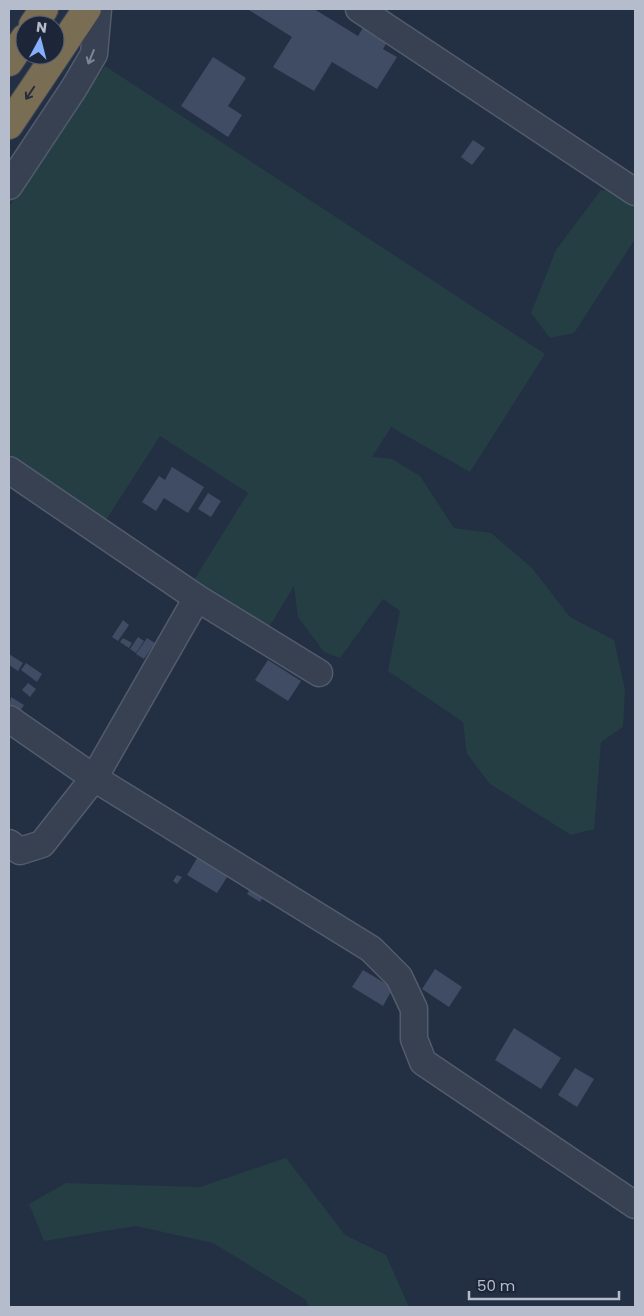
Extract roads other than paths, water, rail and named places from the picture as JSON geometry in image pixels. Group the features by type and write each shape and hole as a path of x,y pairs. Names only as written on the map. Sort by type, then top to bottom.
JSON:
{"highway":[{"path":"9,125 86,9"}],"street":[{"path":"9,186 74,88 94,54 98,9"},
{"path":"359,9 635,192"},
{"path":"9,470 198,598 319,673"},
{"path":"9,843 20,850 42,844 94,778 198,598"},
{"path":"9,719 94,778 372,949 399,977 414,1009 414,1039 423,1062 635,1205"}]}
